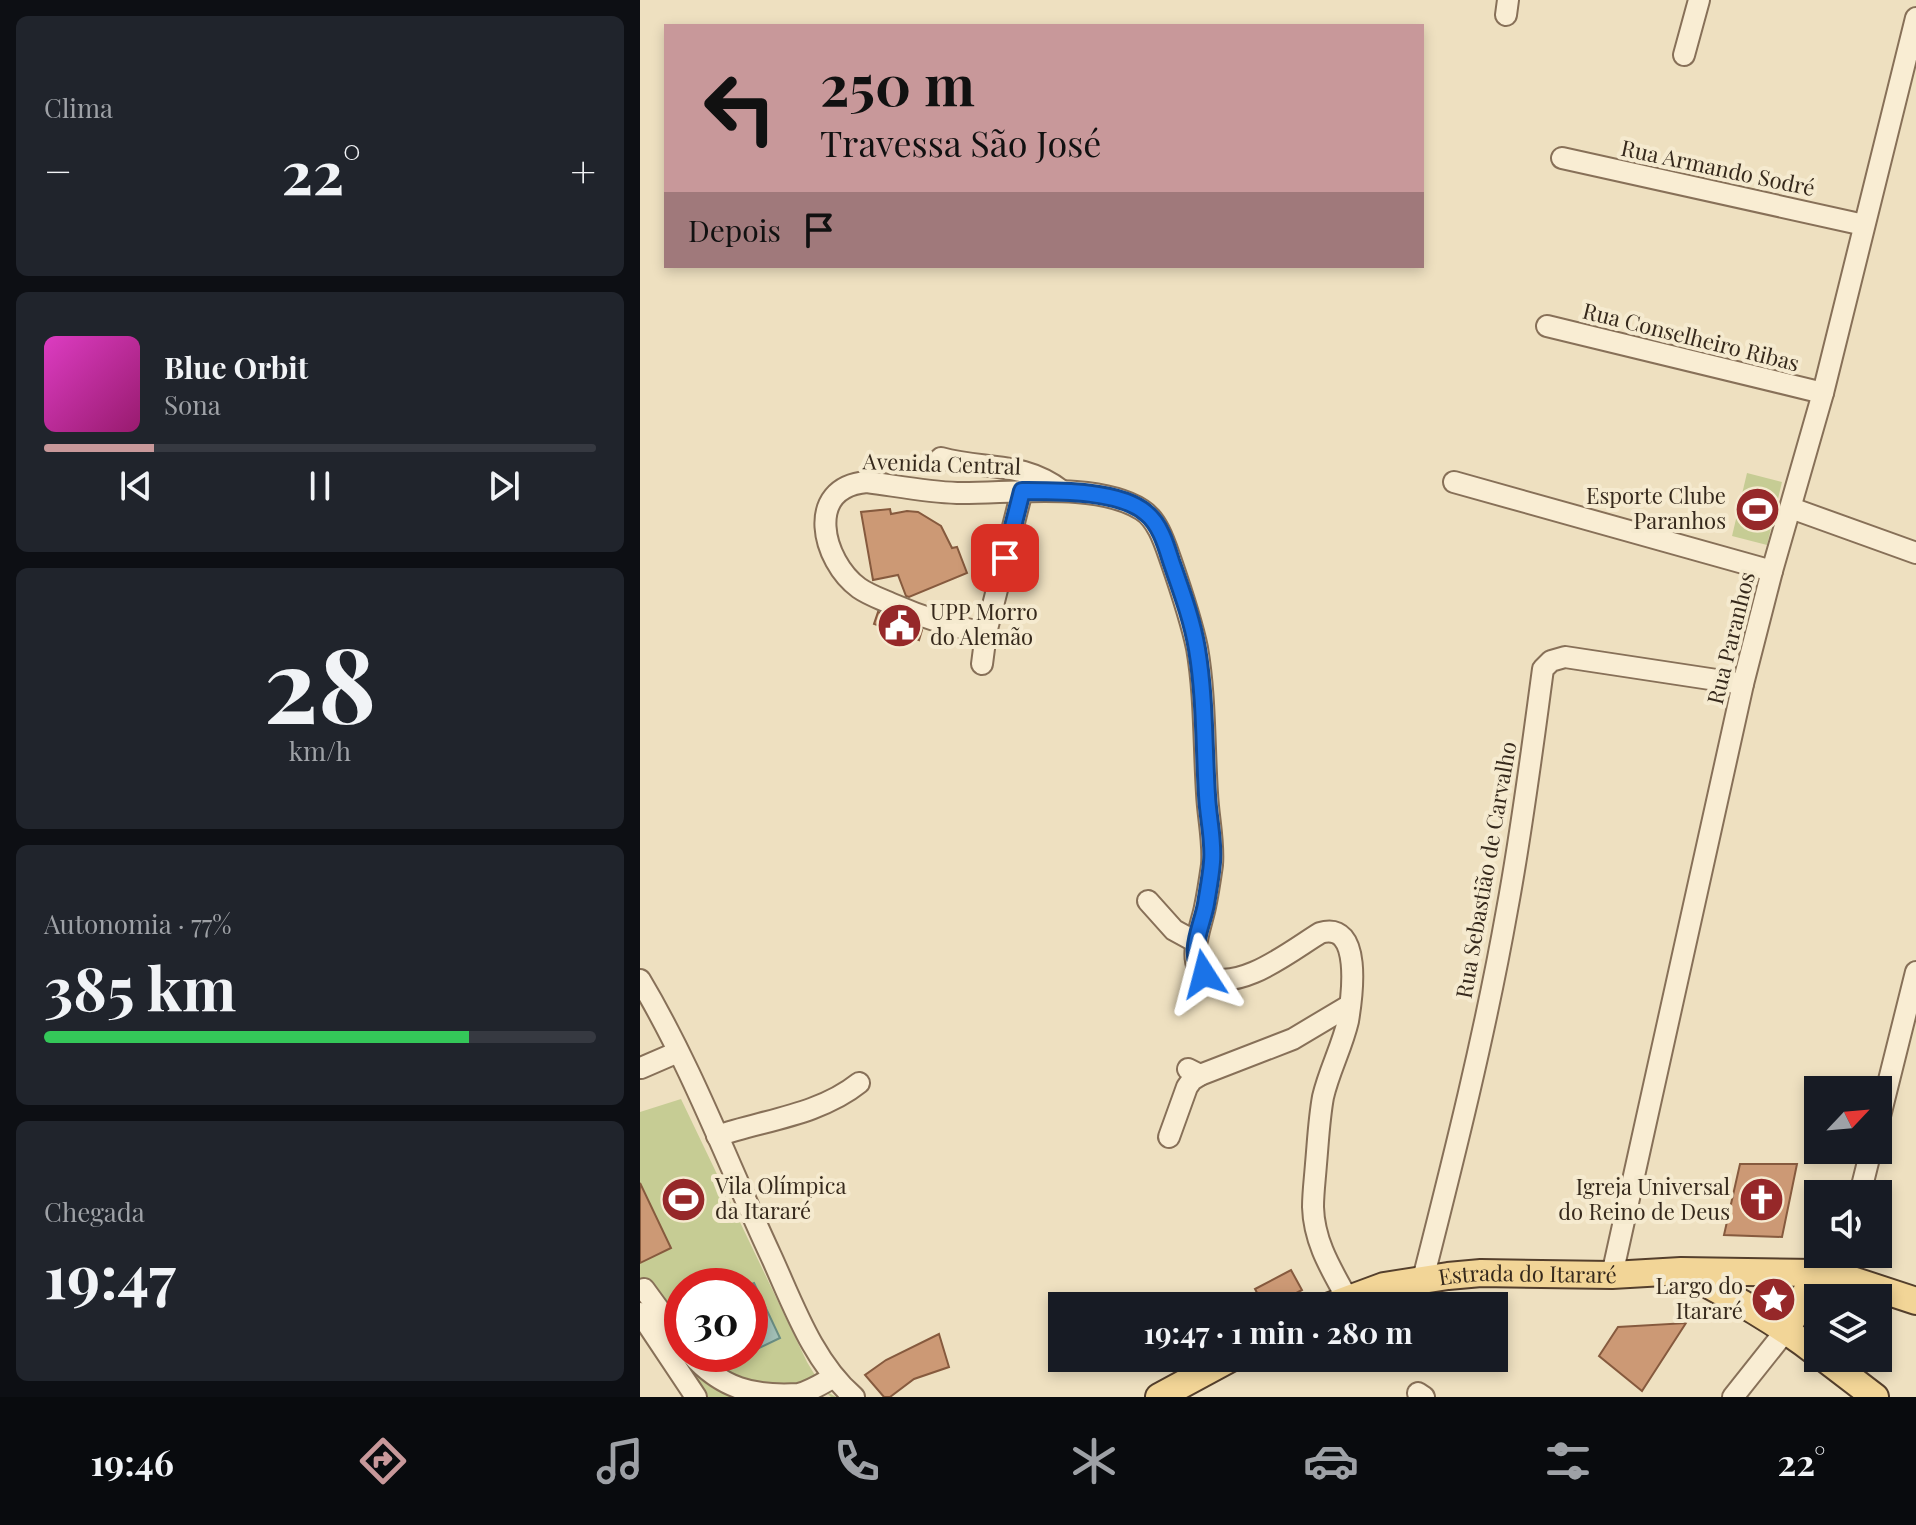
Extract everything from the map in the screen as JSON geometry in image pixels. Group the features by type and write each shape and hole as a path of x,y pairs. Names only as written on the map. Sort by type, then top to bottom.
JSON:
{"main road":[{"name":"Estrada do Itararé","path":"1367,1292 1423,1279 1481,1273 1612,1275 1834,1268 1916,1301"},
{"path":"1787,1329 1834,1268"},
{"path":"1681,1271 1738,1300 1804,1343"},
{"path":"1159,1397 1205,1372"},
{"path":"1842,1372 1875,1397"}],"street":[{"path":"1684,55 1699,0"},
{"name":"Rua Paranhos","path":"1612,1275 1743,684 1823,393 1916,18"},
{"name":"Rua Armando Sodré","path":"1562,158 1864,225"},
{"name":"Rua Conselheiro Ribas","path":"1547,326 1823,393"},
{"path":"941,458 1029,473 1062,491"},
{"name":"Avenida Central","path":"986,633 929,620 857,586 842,571 826,535 829,503 844,489 867,482 946,492 1062,491 1105,497 1133,505 1153,520 1183,596 1197,649 1212,862 1206,906 1196,942"},
{"path":"1454,482 1772,571"},
{"path":"982,664 986,633 1022,491"},
{"path":"1791,508 1916,553"},
{"name":"Rua Sebastião de Carvalho","path":"1423,1279 1454,1158 1502,938 1543,669 1551,661 1565,657 1743,684"},
{"path":"1148,901 1174,930 1196,942 1195,956 1200,971 1222,980 1249,974 1320,933 1341,935 1350,949 1350,1005 1323,1097 1313,1207 1317,1236 1335,1292"},
{"path":"1890,1076 1916,972"},
{"path":"640,980 678,1052 796,1311 834,1377 854,1397"},
{"path":"1169,1137 1194,1072 1293,1039 1350,1005"},
{"path":"641,1068 678,1052"},
{"path":"717,1136 813,1108 844,1095 859,1083"},
{"path":"644,1289 664,1316"},
{"path":"640,1313 696,1397"},
{"path":"1733,1397 1787,1329"},
{"path":"709,1372 731,1388 750,1395 798,1396 834,1377"}],"green space":[{"name":"Esporte Clube Paranhos","path":"1747,473 1782,482 1767,545 1732,536"},
{"name":"Vila Olímpica da Itararé","path":"681,1099 762,1268 664,1268 664,1340 640,1306 640,1112"},
{"name":"Vila Olímpica da Itararé","path":"768,1281 824,1390 807,1397 704,1397 686,1372 768,1372"}],"water":[{"path":"768,1313 780,1338 768,1344"}],"building":[{"path":"890,509 891,514 918,512 941,526 952,548 957,547 967,573 909,597 898,575 873,580 861,512"},
{"name":"UPP Morro do Alemão","path":"878,612 922,630 919,640 910,636 903,642 895,640 891,630 874,624"},
{"name":"Igreja Universal do Reino de Deus","path":"1740,1164 1797,1164 1782,1237 1724,1235"},
{"path":"640,1183 671,1248 640,1263"},
{"path":"1291,1270 1302,1290 1257,1292 1255,1289"},
{"path":"1686,1323 1642,1391 1599,1356 1618,1327"},
{"path":"939,1334 949,1367 914,1379 890,1397 884,1397 865,1375 886,1360"}],"place":[{"name":"Esporte Clube Paranhos","path":"1757,509"},
{"name":"UPP Morro do Alemão","path":"899,625"},
{"name":"Vila Olímpica da Itararé","path":"684,1199"},
{"name":"Igreja Universal do Reino de Deus","path":"1761,1200"},
{"name":"Largo do Itararé","path":"1774,1299"}],"route":[{"path":"1005,558 1022,491 1081,493 1133,505 1145,511 1160,532 1179,582 1197,649 1212,834 1206,906 1195,956 1204,974"}]}
